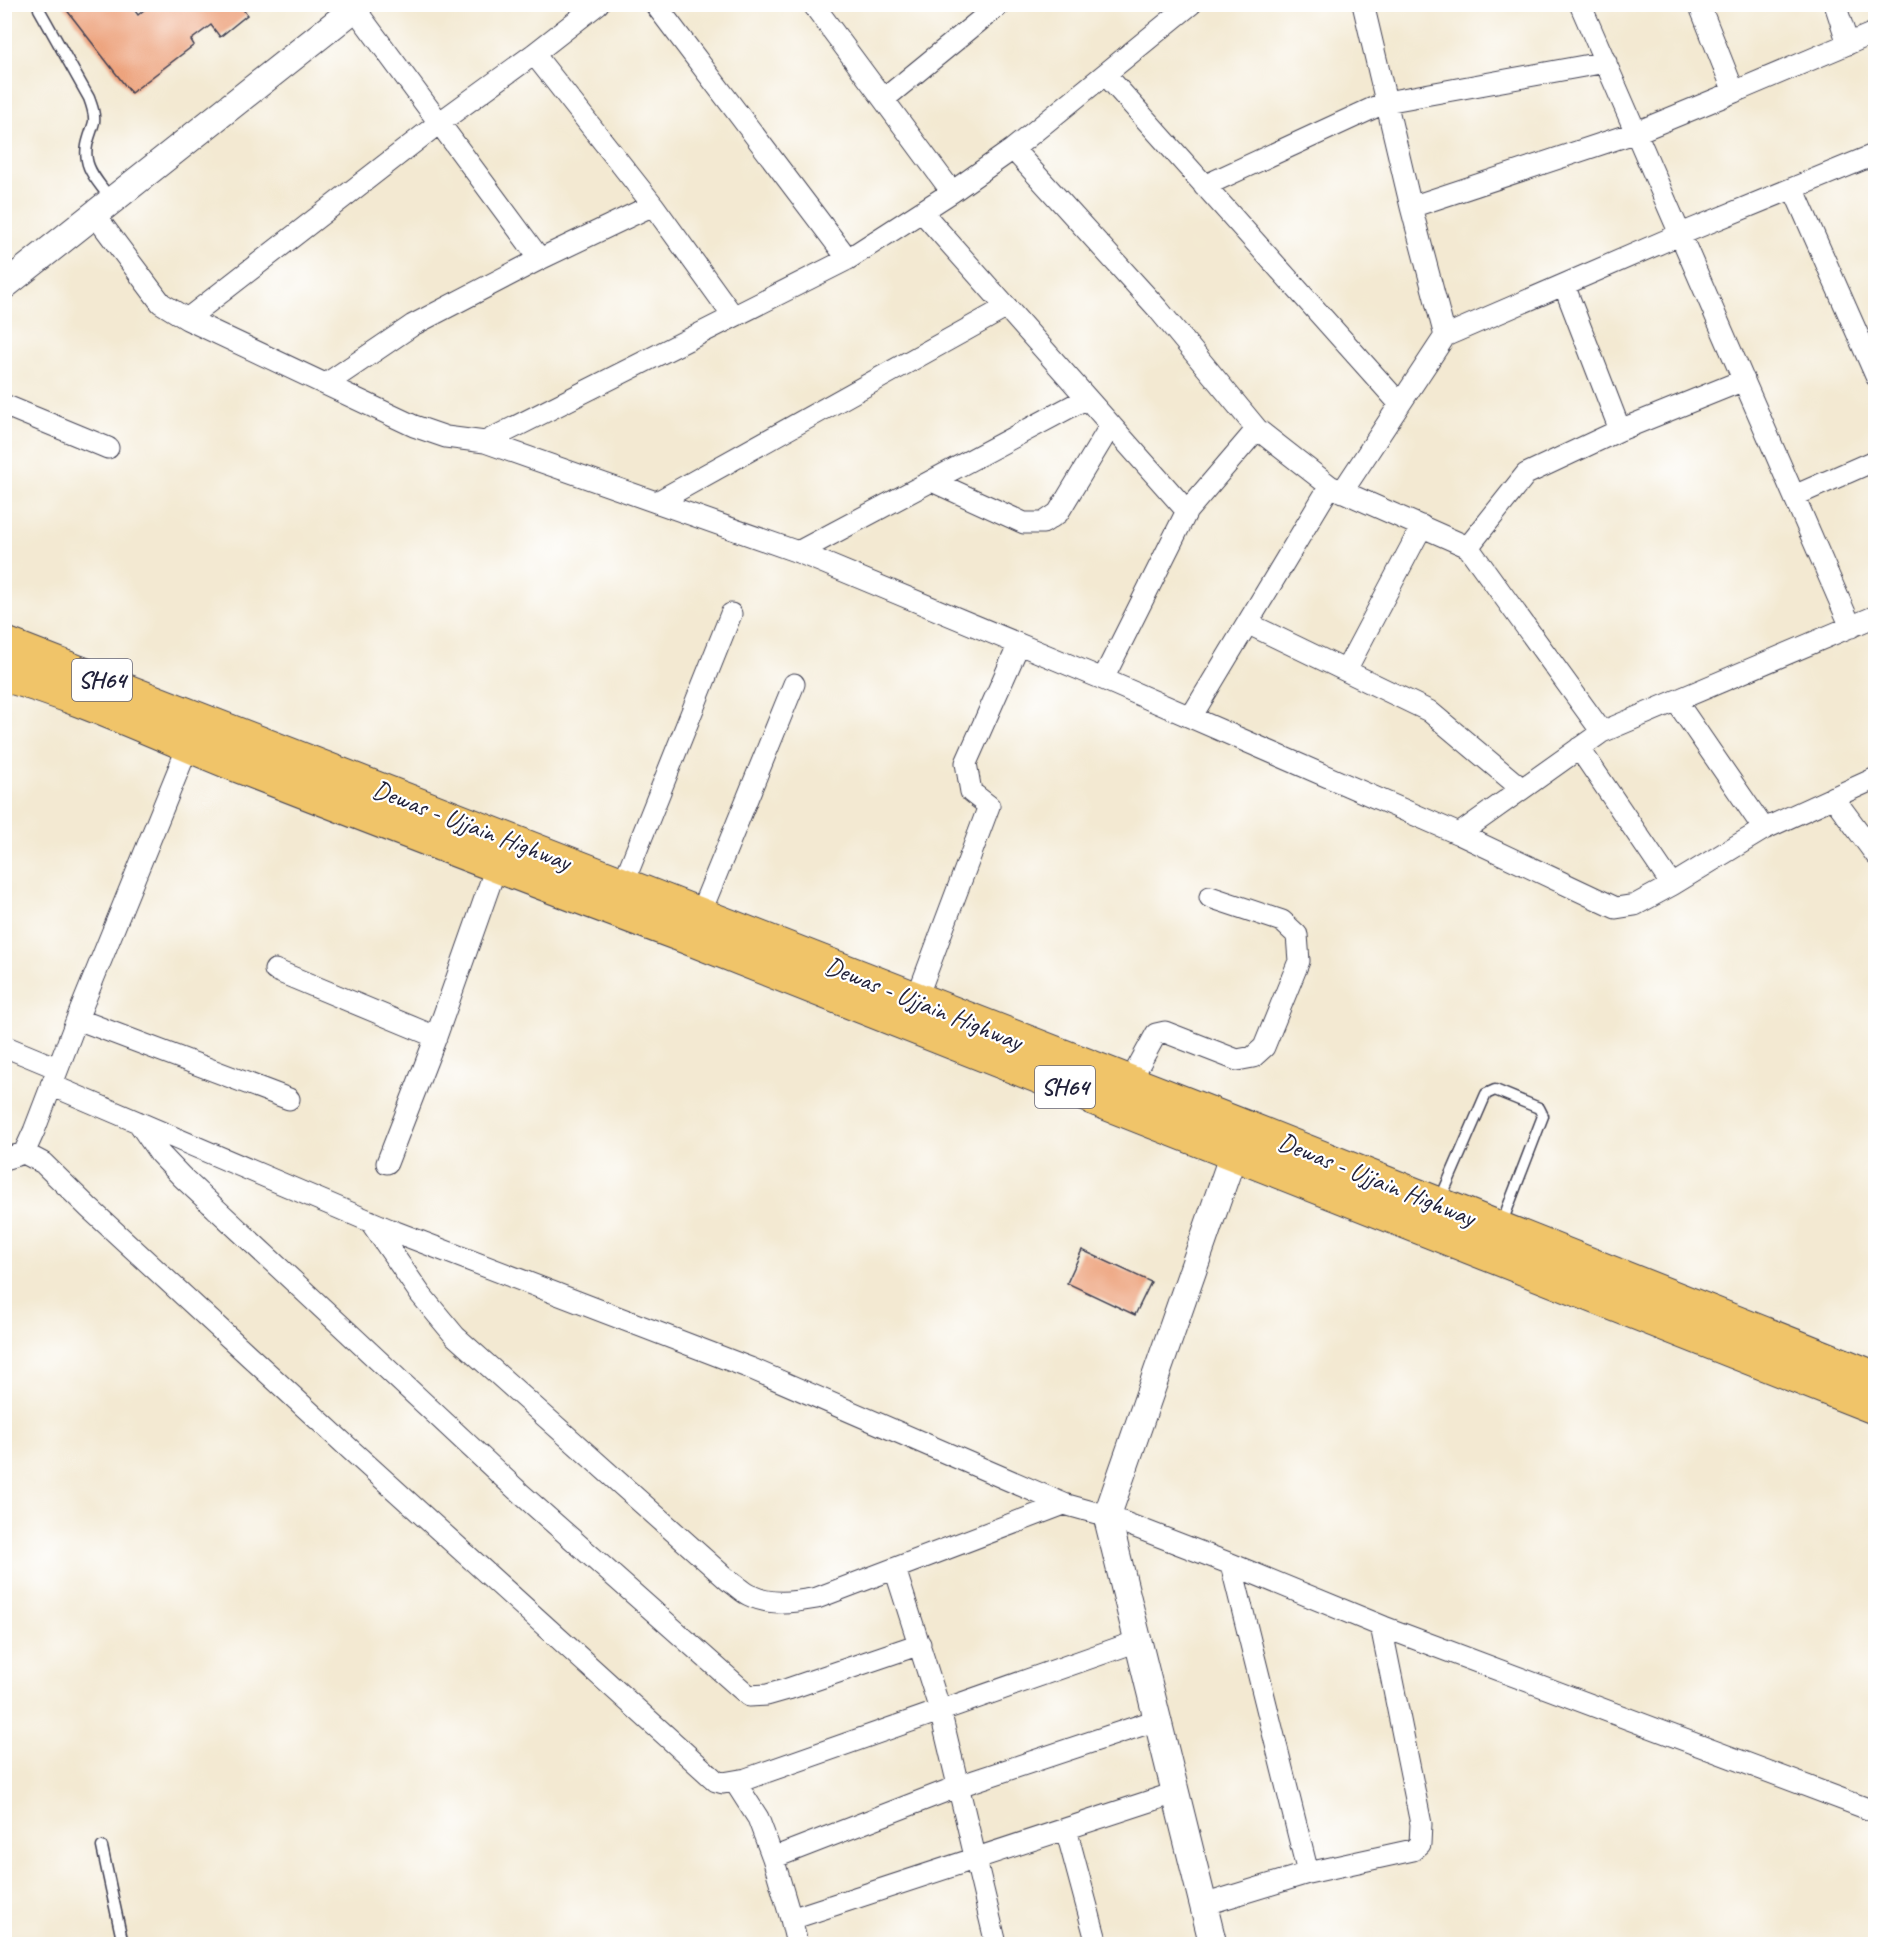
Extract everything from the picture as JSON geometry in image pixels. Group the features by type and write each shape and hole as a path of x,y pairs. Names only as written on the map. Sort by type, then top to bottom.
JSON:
{"main road":[{"name":"Dewas - Ujjain Highway","path":"4,644 96,678 194,733 496,867 1239,1140 1875,1407"},
{"name":"Dewas - Ujjain Highway","path":"4,675 76,699 194,733 320,765 1129,1083 1239,1140 1439,1203 1875,1378"}],"street":[{"path":"187,319 439,123 598,4"},
{"path":"655,4 848,259"},
{"path":"884,99 1000,4"},
{"path":"484,442 848,259 952,192 1013,149 1191,4"},
{"path":"1363,4 1410,207 1445,336"},
{"path":"1580,4 1851,627"},
{"path":"1699,4 1734,92"},
{"path":"1834,4 1848,44"},
{"path":"815,5 952,192"},
{"path":"13,276 358,7 439,123 540,259"},
{"path":"1410,207 1637,132 1875,32"},
{"path":"534,54 653,205 733,316"},
{"path":"1204,186 1386,102 1606,62"},
{"path":"1105,75 1399,403"},
{"path":"1013,149 1158,309 1257,429 1336,489 1468,547 1602,732"},
{"path":"1191,717 1336,489 1445,336 1681,234 1875,154"},
{"path":"1793,188 1875,376"},
{"path":"326,384 413,325 540,259 653,205"},
{"path":"103,208 161,303 187,319 414,426 446,437 484,442 798,552 1191,717 1459,834 1616,908 1635,905 1764,829 1875,778"},
{"path":"922,212 1187,511"},
{"path":"1564,285 1620,430"},
{"path":"657,502 1007,307"},
{"path":"1468,547 1527,474 1620,430 1744,380"},
{"path":"798,552 1087,398"},
{"path":"4,405 108,448"},
{"path":"932,481 1024,523 1043,524 1058,513 1111,425"},
{"path":"1103,680 1187,511 1257,429"},
{"path":"1794,496 1875,460"},
{"path":"1346,670 1422,525"},
{"path":"623,884 731,614"},
{"path":"1459,834 1602,732 1875,616"},
{"path":"1249,624 1430,711 1522,789"},
{"path":"916,1000 989,806 970,792 966,763 1018,644"},
{"path":"700,914 794,684"},
{"path":"1676,701 1764,829"},
{"path":"194,733 54,1076 34,1131 14,1156 43,1163 343,1443 709,1776 723,1783 735,1782 1138,1641"},
{"path":"1579,748 1672,885"},
{"path":"1833,797 1875,855"},
{"path":"387,1162 436,1037 496,867"},
{"path":"1129,1083 1152,1037 1156,1034 1165,1032 1237,1060 1253,1057 1264,1047 1299,961 1297,935 1282,921 1210,897"},
{"path":"275,970 436,1037"},
{"path":"77,1019 289,1099"},
{"path":"4,1046 137,1122 370,1221 750,1368 1064,1504 1107,1516 1381,1626 1875,1812"},
{"path":"137,1122 160,1155 182,1177 519,1492 749,1696 767,1695 920,1644"},
{"path":"1213,1944 1107,1516 1239,1140"},
{"path":"370,1221 421,1295 455,1336 729,1581 749,1595 769,1601 792,1602 817,1598 1064,1504"},
{"path":"1231,1564 1308,1873"},
{"path":"895,1569 940,1710 996,1944"},
{"path":"1203,1905 1308,1873 1413,1850 1420,1844 1422,1824 1381,1626"},
{"path":"773,1858 959,1786 1157,1720"},
{"path":"735,1782 758,1818 792,1919 797,1944"},
{"path":"792,1919 1175,1793"},
{"path":"1066,1828 1097,1944"}],"lane":[{"path":"39,9 89,98 94,121 88,140 87,160 103,208"},
{"path":"1439,1203 1486,1094 1495,1090 1539,1108 1543,1116 1500,1228"},
{"path":"102,1847 123,1944"}],"building":[{"path":"62,4 130,4 138,15 151,4 253,4 244,11 247,15 220,37 211,25 191,40 194,45 131,93"},
{"path":"1082,1250 1151,1282 1135,1315 1067,1283"}]}
